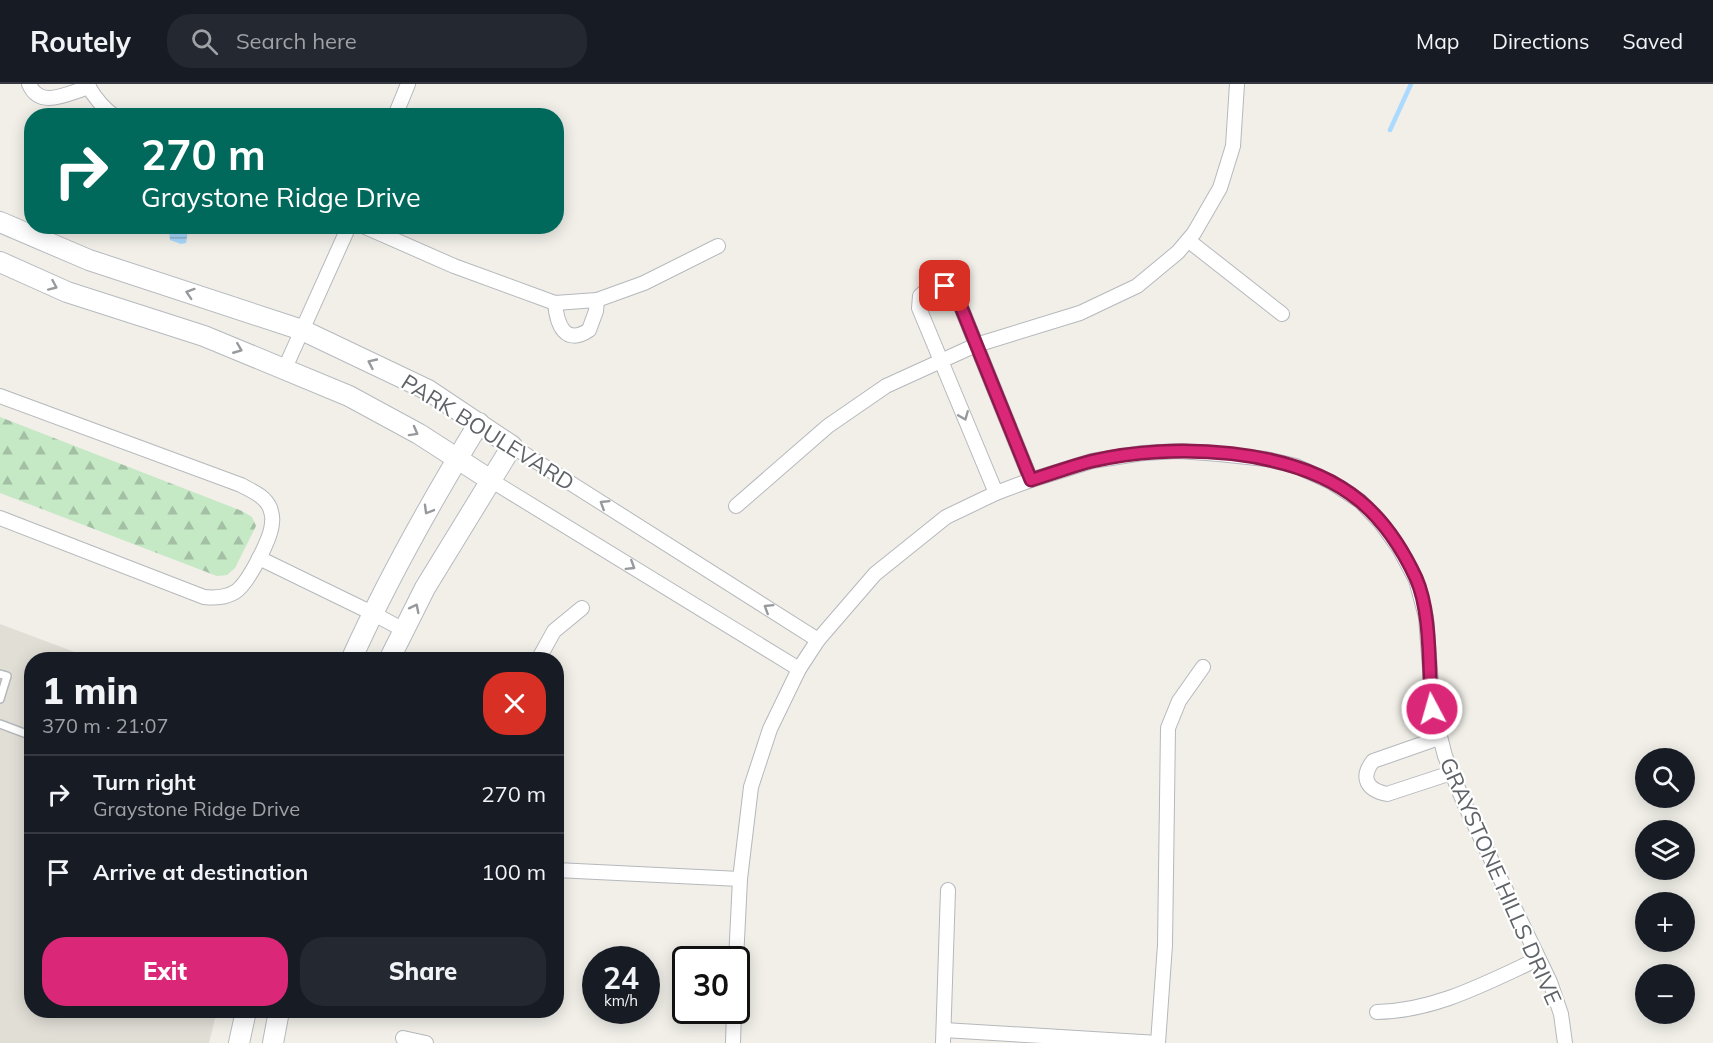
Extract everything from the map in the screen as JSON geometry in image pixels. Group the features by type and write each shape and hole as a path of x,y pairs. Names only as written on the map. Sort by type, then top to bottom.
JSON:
{"street":[{"path":"29,84 36,96 45,99 88,85 103,108"},
{"path":"398,108 408,84"},
{"path":"736,506 828,426 886,386 976,345 1080,313 1137,286 1189,241 1220,188 1233,146 1238,84"},
{"name":"PARK BOULEVARD","path":"0,222 24,232"},
{"name":"PARK BOULEVARD","path":"28,234 89,260 302,330 428,390 512,446 818,640"},
{"path":"285,368 345,234"},
{"path":"381,234 454,266 555,303 597,300 644,283 718,246"},
{"path":"1189,241 1282,314"},
{"name":"PARK BOULEVARD","path":"0,262 67,292 204,336 285,368 369,407 419,434 799,669"},
{"path":"996,493 919,308 920,296 932,286 945,286 957,297 1031,480"},
{"path":"555,303 561,328 567,335 574,337 589,330 596,311 597,300"},
{"path":"0,396 241,484 262,496 270,508 273,522 259,558 248,578 238,590 228,596 217,598 204,597 0,518"},
{"path":"355,652 372,613 415,532 479,423"},
{"path":"393,652 425,588 512,446"},
{"name":"GRAYSTONE HILLS DRIVE","path":"737,946 740,879 751,787 770,729 799,669 818,640 875,574 946,518 996,493 1092,461 1143,453 1179,451 1266,459 1296,466 1331,482 1360,501 1381,523 1399,548 1416,580 1426,617 1432,709 1439,738 1451,773 1550,982 1561,1014 1565,1043"},
{"path":"259,558 404,630"},
{"path":"542,652 554,631 582,608"},
{"path":"948,890 944,1037 1158,1043 1165,945 1168,728 1179,701 1203,667"},
{"path":"1439,738 1373,761 1367,768 1366,778 1369,787 1387,794 1451,773"},
{"path":"564,870 740,879"},
{"path":"1377,1012 1421,1008 1538,959"},
{"path":"239,1043 244,1018"},
{"path":"273,1043 278,1018"},
{"path":"733,1043 734,1024"},
{"path":"403,1038 426,1043"}],"lane":[{"path":"0,674 7,676 0,699"},
{"path":"0,724 24,733"}],"shaded area":[{"path":"0,624 75,652 24,652 24,1018 215,1018 209,1043 0,1043"}],"green space":[{"path":"0,417 242,511 252,517 256,526 235,568 227,575 217,576 0,493"}],"water":[{"path":"169,234 188,234 186,243 181,244 170,240"}],"waterway":[{"path":"1390,130 1411,84"}],"route":[{"path":"945,286 957,297 1031,480 1092,461 1143,453 1179,451 1219,453 1266,459 1296,466 1331,482 1360,501 1381,523 1399,548 1416,580 1426,617 1432,709"}]}
